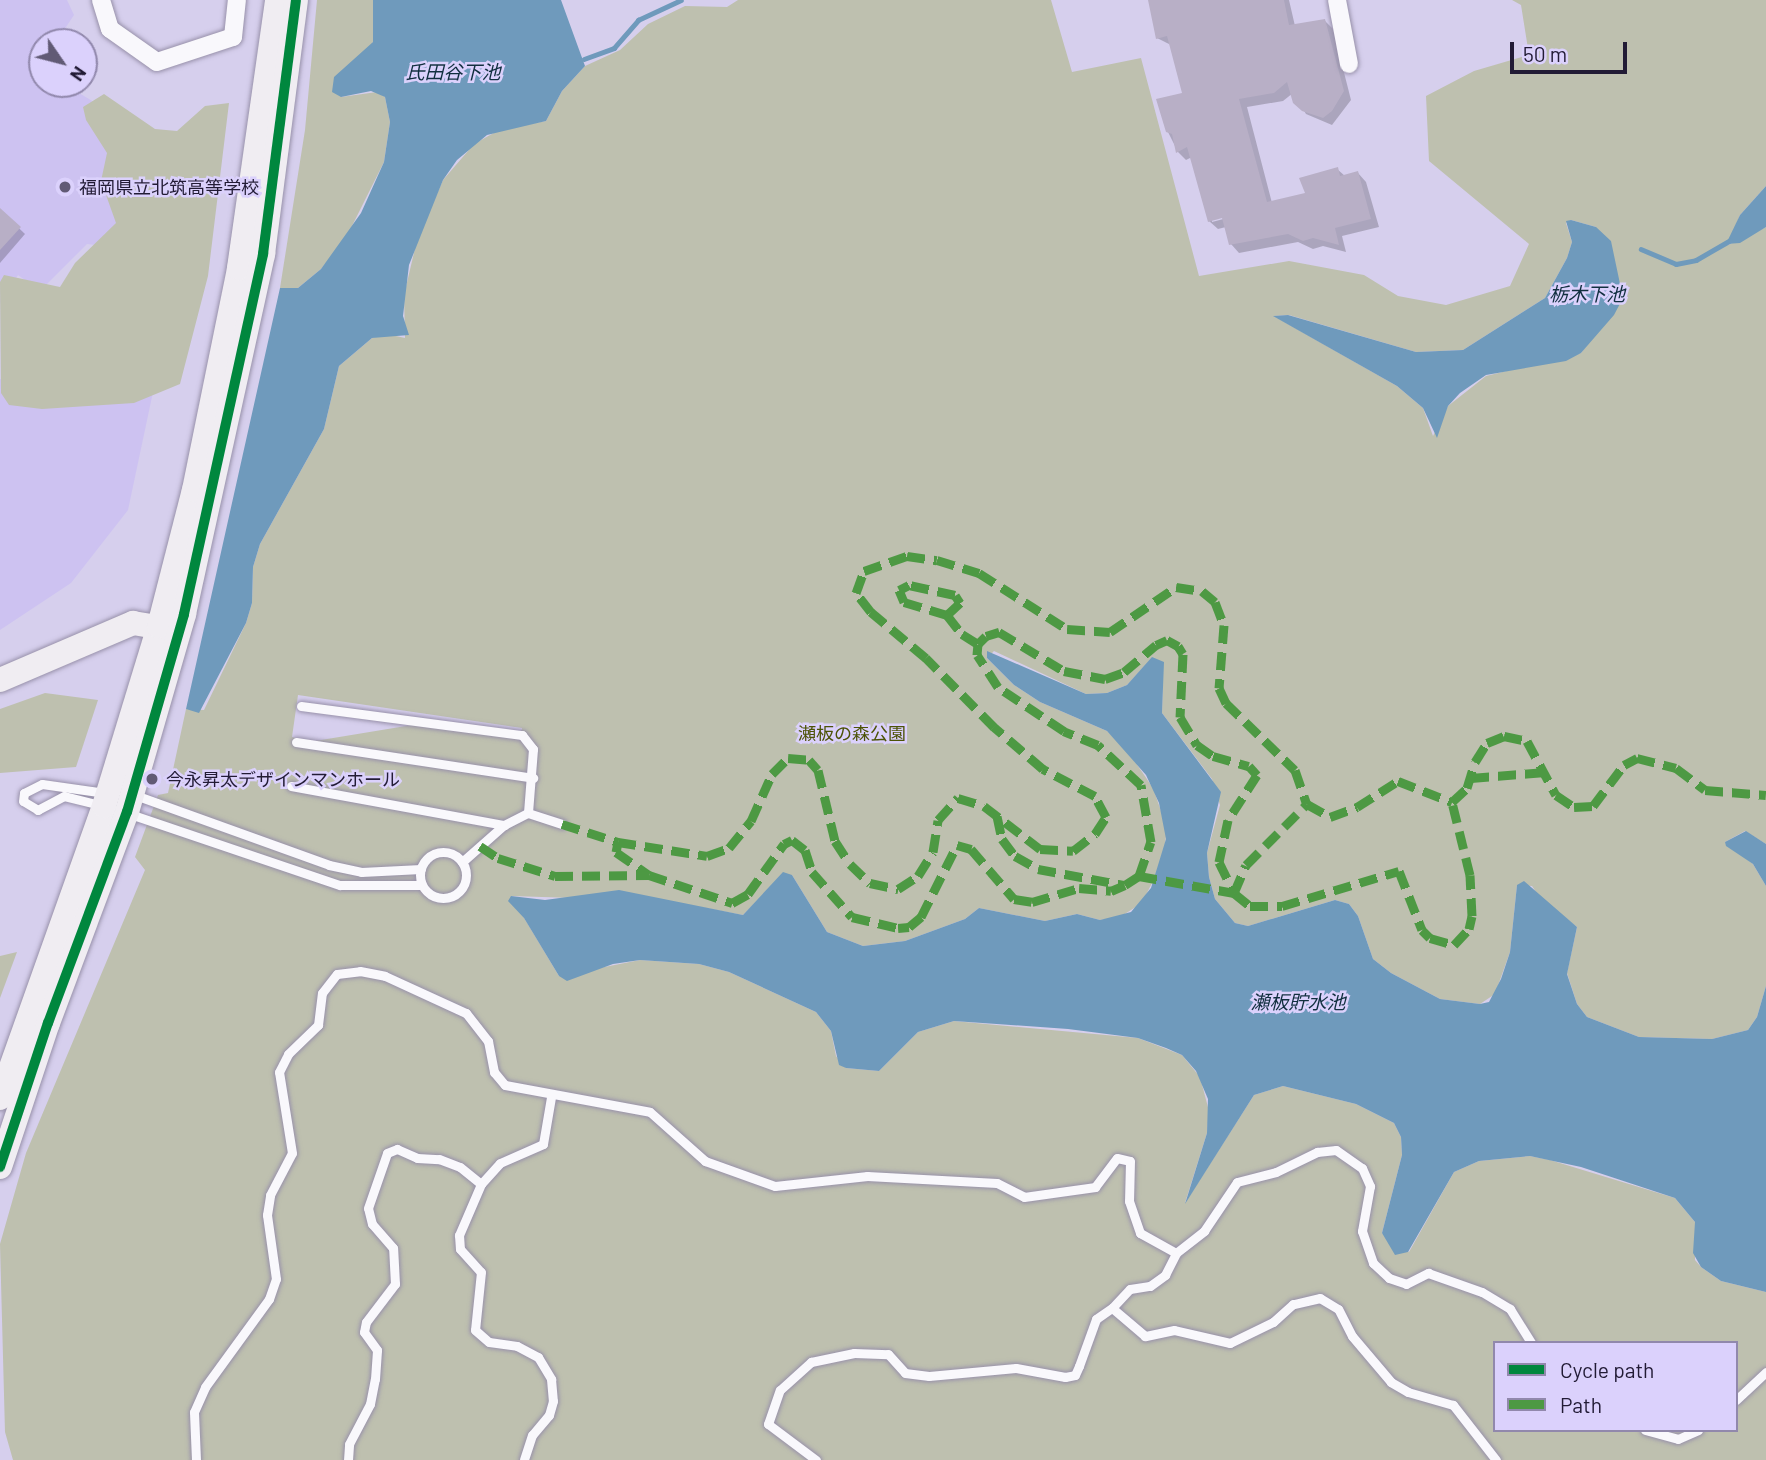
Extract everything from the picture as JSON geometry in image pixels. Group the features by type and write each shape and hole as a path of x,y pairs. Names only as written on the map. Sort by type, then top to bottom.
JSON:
{"street":[{"path":"102,0 110,29 157,62 233,37 237,0"},
{"path":"169,629 239,268 277,0"},
{"path":"0,1167 48,1023 169,629 263,254 296,0"},
{"path":"1337,0 1349,64"},
{"path":"0,680 134,623 169,629"},
{"path":"0,1098 116,799"}],"lane":[{"path":"301,706 522,734 533,749 533,778 528,813"},
{"path":"296,742 533,778"},
{"path":"421,869 422,884 432,896 455,895 465,883 462,862 450,853 436,853 421,869 361,872 329,865 116,799 42,784 24,793 23,801 38,810 64,796 116,799 340,885 422,884"},
{"path":"291,786 504,825"},
{"path":"462,862 504,825 528,813 562,824"},
{"path":"196,1460 194,1412 205,1387 269,1299 276,1279 267,1215 270,1195 292,1153 279,1072 288,1054 318,1025 322,993 337,974 360,971 385,976 466,1013 488,1041 494,1072 505,1085 551,1097 611,1102 650,1112 705,1161 775,1186 867,1176 996,1183 1024,1197 1095,1187 1117,1158 1130,1161 1129,1200 1140,1233 1176,1253"},
{"path":"524,1460 532,1435 549,1415 553,1401 551,1379 538,1356 517,1346 489,1342 475,1330 481,1272 460,1249 459,1235 481,1184 500,1163 543,1144 551,1097"},
{"path":"348,1460 349,1444 370,1404 375,1379 377,1350 364,1332 366,1322 395,1284 393,1248 372,1224 368,1208 387,1153 397,1149 417,1158 439,1159 460,1167 481,1184"},
{"path":"816,1460 768,1424 780,1390 811,1362 853,1353 888,1354 905,1373 929,1376 1016,1368 1065,1377 1074,1375 1096,1319 1112,1308 1130,1289 1150,1286 1165,1275 1176,1253 1204,1231 1237,1182 1276,1172 1317,1152 1336,1150 1362,1168 1370,1186 1362,1230 1374,1263 1381,1270 1406,1284 1428,1273 1482,1292 1510,1309 1530,1341"},
{"path":"1112,1308 1145,1336 1174,1330 1230,1343 1273,1322 1293,1304 1320,1298 1338,1309 1352,1336 1391,1382 1408,1392 1453,1405 1496,1460"},
{"path":"1738,1398 1766,1372"},
{"path":"1652,1432 1678,1439 1694,1432"}],"shaded area":[{"name":"福岡県立北筑高等学校","path":"0,0 67,0 74,15 65,28 28,28 28,98 87,98 139,129 122,248 87,244 40,291 18,275 0,304"},
{"path":"0,379 153,392 128,510 71,583 0,630"}],"green space":[{"path":"317,0 373,0 373,42 341,97 377,92 385,97 390,122 384,162 346,238 321,269 298,288 280,288 305,130"},
{"name":"瀬板の森公園","path":"738,0 1051,0 1072,72 1141,58 1199,276 1289,261 1364,275 1398,296 1446,305 1510,286 1529,244 1429,161 1426,96 1474,71 1529,55 1521,5 1512,0 1766,0 1766,186 1740,215 1728,245 1766,227 1766,844 1745,831 1725,842 1753,864 1766,886 1766,986 1757,1017 1748,1030 1712,1039 1639,1037 1587,1017 1577,1004 1567,973 1577,927 1540,898 1532,886 1517,885 1510,952 1495,994 1480,1004 1440,999 1391,973 1373,959 1358,916 1349,904 1335,900 1248,926 1235,923 1215,899 1209,877 1207,853 1220,805 1212,779 1162,713 1163,680 1152,658 1127,685 1107,693 1086,694 994,651 987,658 1014,685 1040,702 1107,731 1125,747 1153,788 1167,828 1163,861 1142,903 1120,917 1100,920 1077,914 1045,921 979,908 965,919 905,941 863,946 827,932 792,875 780,877 743,915 668,901 511,896 559,976 640,960 699,964 729,972 816,1012 831,1031 836,1056 846,1068 879,1071 918,1032 954,1021 1138,1038 1182,1055 1200,1077 1209,1111 1207,1133 1185,1203 1254,1095 1283,1086 1356,1104 1394,1123 1401,1137 1402,1155 1382,1233 1409,1252 1454,1172 1479,1161 1530,1156 1675,1198 1695,1222 1695,1260 1701,1267 1721,1281 1766,1292 1766,1460 13,1460 5,1432 0,1244 26,1153 145,870 135,857 158,795 168,793 186,709 204,710 246,623 252,603 253,567 260,544 324,429 339,366 372,338 387,334 405,338 404,295 417,240 443,180 474,144 499,130 546,121 562,91 585,66 620,50 648,24 685,6 727,7","holes":["1571,220 1596,227 1596,333 1581,353 1486,376 1448,406 1433,436 1423,408 1397,386 1274,316 1289,315 1416,352 1463,350 1545,298 1567,258 1572,242 1566,223","298,695 522,728 518,738 418,724 309,742 292,737"]},
{"path":"104,94 155,129 177,131 205,106 229,103 208,276 180,384 134,403 42,409 9,405 1,393 0,282 4,275 60,287 75,263 116,223 101,181 107,153 86,120 83,107"},
{"path":"45,693 98,700 76,767 0,773 0,709"},
{"path":"17,952 0,998 0,956"}],"water":[{"name":"氏田谷下池","path":"373,0 561,0 585,66 562,91 546,121 487,135 457,160 443,180 409,265 403,316 409,335 372,338 339,366 324,429 260,544 253,567 252,603 246,623 199,713 186,709 280,288 298,288 321,269 361,213 384,162 390,122 385,97 371,91 341,97 332,92 334,77 373,42"},
{"path":"1766,186 1766,227 1740,243 1726,244 1740,215"},
{"name":"栃木下池","path":"1566,221 1596,227 1611,241 1623,298 1614,315 1581,353 1566,361 1486,375 1460,393 1448,406 1437,438 1423,408 1397,386 1273,316 1288,315 1416,352 1463,350 1545,298 1567,258 1572,242"},
{"name":"瀬板貯水池","path":"987,651 1086,694 1107,693 1127,685 1152,657 1164,662 1162,713 1221,792 1207,853 1209,877 1215,899 1235,923 1248,926 1335,900 1349,904 1358,916 1373,959 1391,973 1440,999 1480,1004 1489,1002 1501,979 1510,952 1517,885 1524,881 1577,927 1567,974 1577,1004 1587,1017 1639,1037 1712,1039 1748,1030 1757,1017 1766,986 1766,1292 1721,1281 1701,1267 1693,1253 1695,1222 1675,1198 1581,1167 1530,1156 1479,1161 1454,1172 1408,1252 1395,1255 1382,1233 1402,1155 1401,1137 1394,1123 1356,1104 1283,1086 1254,1095 1185,1204 1207,1133 1208,1099 1196,1071 1182,1055 1138,1038 1068,1029 954,1021 918,1032 879,1071 846,1068 839,1065 831,1031 816,1012 729,972 699,964 640,960 613,964 567,981 559,976 524,918 508,901 511,896 545,900 619,890 743,915 783,872 792,875 827,932 863,946 905,941 965,919 979,908 1045,921 1077,914 1100,920 1131,912 1151,888 1166,839 1159,803 1146,775 1107,731 1040,702 1014,685 987,658"},
{"path":"1746,831 1766,844 1766,886 1753,864 1726,846 1725,842"}],"building":[{"path":"1148,0 1284,0 1289,25 1325,19 1344,91 1332,111 1323,118 1302,111 1293,103 1287,82 1274,93 1239,99 1267,202 1305,193 1299,178 1338,167 1340,176 1358,171 1371,219 1335,228 1339,245 1313,238 1303,241 1288,234 1229,245 1222,218 1208,222 1187,147 1176,153 1172,134 1166,132 1156,99 1182,93 1167,36 1156,39"},
{"path":"0,208 21,227 0,250"}],"waterway":[{"path":"584,59 614,48 638,20 681,0"},
{"path":"1641,249 1676,264 1696,260 1730,240"}],"marked path":[{"path":"562,824 618,842 707,856 729,848 751,821 772,774 788,758 809,760 818,770 835,841 850,864 870,883 898,889 918,876 933,852 938,820 958,798 984,806 1040,849 1073,851 1095,834 1106,817 1095,796 1043,769 994,727 926,658 871,612 856,593 864,571 907,556 937,560 979,573 1067,629 1110,632 1176,587 1202,591 1215,602 1224,625 1219,688 1226,703 1295,770 1307,804 1330,817 1357,807 1398,781 1452,802 1467,788 1475,762 1487,743 1504,736 1527,741 1556,795 1574,807 1593,806 1624,765 1637,758 1676,768 1705,790 1766,795"},
{"path":"947,615 960,603 955,595 909,585 899,590 904,602 947,615 962,634 978,644"},
{"path":"480,846 498,858 555,876 649,875 732,903 748,894 784,844 792,840 805,850 812,872 852,917 898,928 909,927 921,917 957,845 971,849 1014,899 1032,902 1079,888 1111,891 1125,885 1139,876 1151,842 1141,785 1098,745 1064,731 998,687 977,655 978,644 986,636 999,632 1064,671 1105,679 1124,672 1156,645 1167,640 1178,646 1183,654 1180,717 1197,745 1213,756 1249,766 1257,775 1228,820 1219,862 1234,893 1250,906 1282,906 1399,871 1422,930 1430,938 1454,945 1469,929 1472,916 1470,875 1452,802"},
{"path":"1471,778 1546,772"},
{"path":"1139,876 1234,893 1246,865 1307,804"},
{"path":"997,816 1002,839 1015,856 1038,869 1124,885"},
{"path":"618,842 616,852 649,875"}],"cycle path":[{"path":"0,1167 48,1023 127,812 184,614 263,254 296,0"}],"place":[{"name":"福岡県立北筑高等学校","path":"65,187"},
{"name":"今永昇太デザインマンホール","path":"152,779"}]}
